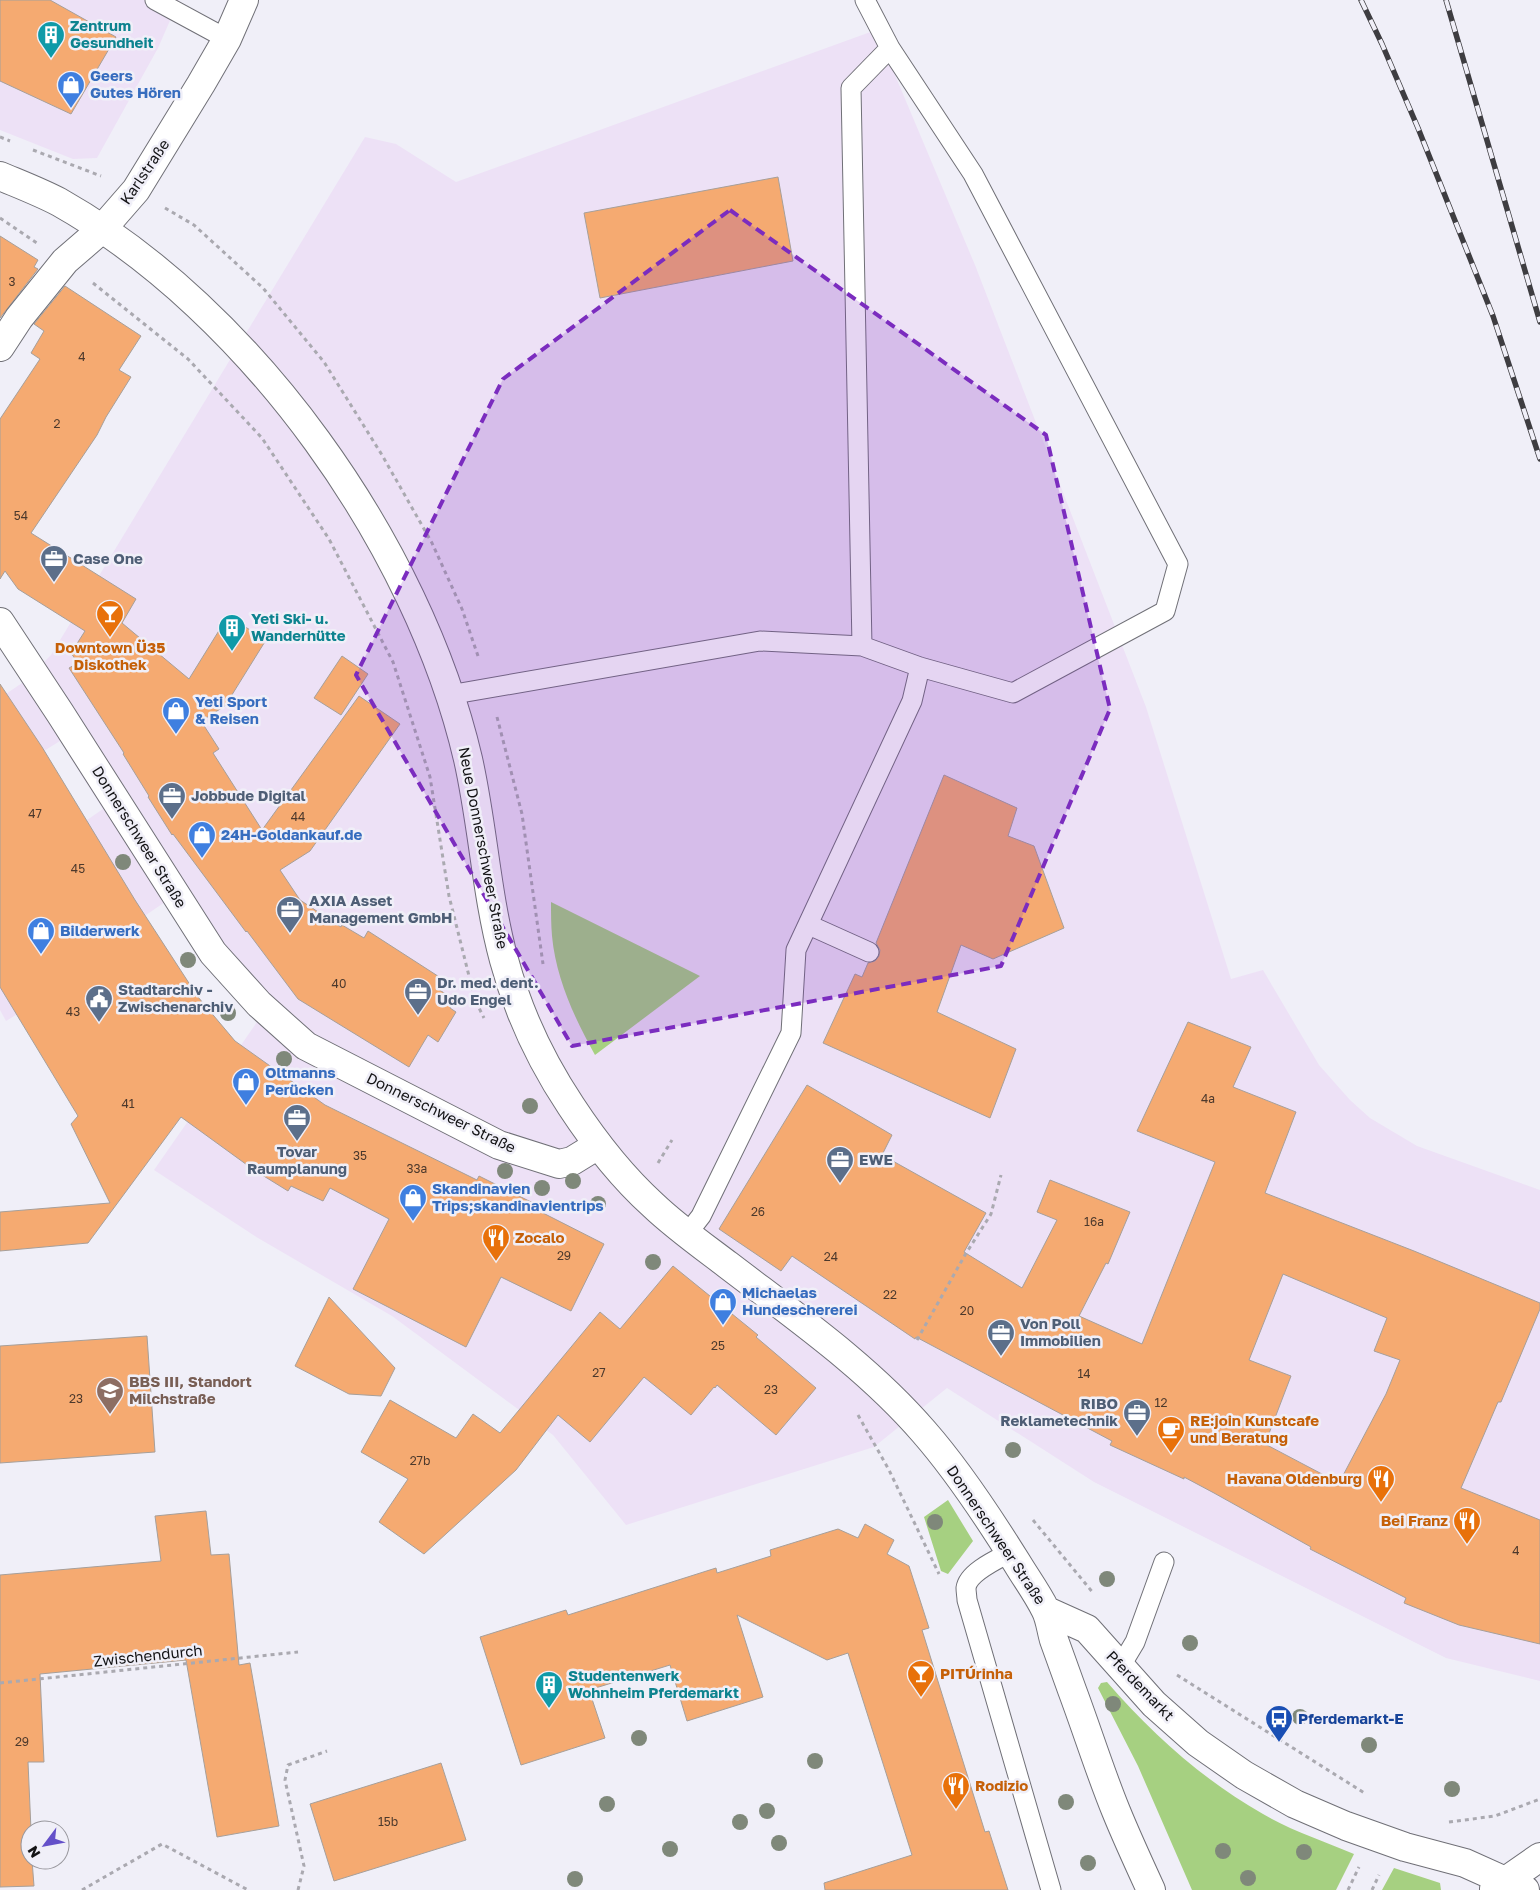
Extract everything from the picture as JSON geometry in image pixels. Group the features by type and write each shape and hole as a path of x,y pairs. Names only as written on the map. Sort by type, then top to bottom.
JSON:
{"main road":[{"name":"Karlstraße","path":"0,347 19,318 65,261 102,229 136,190 202,84 227,38 244,0"},
{"name":"Neue Donnerschweer Straße","path":"0,176 56,200 102,229 155,268 217,324 258,368 298,416 342,477 365,513 392,561 426,634 449,695 467,755 480,817 502,955 513,992 544,1060 569,1103 598,1145"},
{"name":"Donnerschweer Straße","path":"0,622 213,953 259,1004 306,1046 499,1145 559,1164 572,1161 598,1145 652,1205 859,1366 923,1431 977,1501 1047,1611"},
{"name":"Pferdemarkt","path":"1047,1611 1087,1629 1154,1704 1198,1742 1244,1775 1295,1804 1346,1826 1405,1847 1465,1863 1507,1887"},
{"path":"1047,1611 1056,1644 1115,1808 1151,1890"},
{"path":"1507,1887 1540,1857"}],"lane":[{"path":"155,0 227,38"},
{"path":"449,695 760,641 862,646 920,667 1013,693 1165,611 1178,564 973,174 890,48 865,0"},
{"path":"862,646 851,88 890,48"},
{"path":"688,1234 701,1216 791,1033 796,950 912,701 920,667"},
{"path":"809,925 869,952"},
{"path":"1010,1552 986,1565 974,1575 966,1586 967,1600 1051,1890"},
{"path":"1120,1667 1135,1642 1164,1562"}],"path":[{"path":"0,137 16,144"},
{"path":"32,150 136,190 194,225 263,288 324,362 382,455 432,544 462,610 505,742 522,814 544,968"},
{"path":"651,1159 657,1166 672,1140"},
{"path":"917,1340 990,1214 1001,1174"},
{"path":"1028,1515 1099,1600"},
{"name":"Zwischendurch","path":"0,1683 298,1652"},
{"path":"1176,1674 1367,1795"},
{"path":"298,1890 304,1866 285,1780 288,1765 327,1751"},
{"path":"1444,1822 1495,1816 1540,1799"},
{"path":"82,1890 162,1844 248,1890"},
{"path":"1348,1890 1360,1866"},
{"path":"1372,1890 1380,1873"}],"highlighted area":[{"path":"730,210 1046,435 1110,709 1001,966 572,1046 356,675 503,379"}],"shaded area":[{"path":"0,0 179,0 158,48 97,158 73,159 0,130"},
{"path":"876,30 975,265 1146,707 1231,979 1263,970 1319,1065 1350,1100 1370,1118 1417,1146 1540,1190 1540,1681 1446,1658 1094,1482 947,1388 874,1447 626,1525 553,1435 392,1316 258,1238 154,1170 257,1022 206,965 165,902 76,963 83,974 6,1021 0,1010 0,880 103,809 60,741 5,775 0,698 25,681 51,655 365,137 396,144 456,182"}],"green space":[{"path":"551,902 700,976 595,1055 580,1027 562,983 554,952"},
{"path":"948,1500 973,1541 948,1574 941,1571 924,1517"},
{"path":"1107,1682 1160,1738 1219,1786 1274,1820 1354,1854 1336,1890 1192,1890 1138,1766 1098,1688 1101,1683"},
{"path":"1394,1868 1440,1883 1441,1890 1382,1890"}],"building":[{"name":"Zentrum Gesundheit","path":"0,0 50,0 116,37 71,114 0,81"},
{"path":"778,177 793,261 600,298 584,213"},
{"path":"0,236 38,260 34,267 38,269 0,318"},
{"path":"65,286 141,336 119,370 131,377 97,435 31,533 136,599 122,623 189,679 228,616 266,640 225,706 201,721 219,749 213,753 262,830 359,696 400,724 310,851 280,870 300,900 341,927 342,925 364,938 368,931 444,980 438,989 455,1000 450,1008 456,1012 438,1042 428,1035 409,1067 298,999 172,835 148,797 124,753 69,668 78,663 71,653 85,631 18,589 5,571 0,579 0,419 40,359 31,353 44,331 34,324"},
{"path":"342,656 368,674 341,715 314,698"},
{"path":"0,684 42,747 135,900 198,997 235,1041 325,1105 477,1180 479,1176 545,1209 543,1213 604,1244 571,1311 501,1277 466,1347 353,1289 389,1219 330,1188 323,1201 291,1186 288,1191 254,1170 181,1117 88,1243 0,1251 0,1212 110,1203 71,1124 78,1116 0,987"},
{"path":"944,775 1017,808 1008,836 1034,846 1064,928 993,959 961,945 937,1012 1016,1049 990,1118 823,1043 855,974 862,977 868,963 875,961 879,956 880,950 876,943"},
{"path":"1188,1022 1251,1047 1233,1087 1296,1112 1265,1193 1540,1303 1540,1309 1501,1402 1498,1402 1461,1488 1540,1520 1540,1644 1459,1625 1404,1603 1406,1598 1310,1549 1311,1547 1214,1493 1184,1477 1184,1479 1110,1445 1112,1441 916,1337 915,1339 792,1256 781,1271 719,1229 807,1085 892,1135 882,1155 986,1213 964,1252 1022,1288 1057,1220 1037,1212 1050,1180 1130,1212 1108,1264 1106,1263 1079,1316 1142,1344 1215,1162 1137,1131","holes":["1283,1274 1387,1318 1374,1351 1400,1360 1386,1394 1339,1483 1265,1444 1291,1376 1249,1360"]},
{"path":"673,1266 758,1335 756,1337 816,1388 776,1435 717,1385 691,1415 644,1377 590,1442 558,1415 516,1470 424,1554 379,1522 408,1479 361,1452 390,1400 456,1438 473,1414 500,1433 600,1312 620,1329"},
{"path":"329,1297 395,1368 381,1396 349,1394 295,1366"},
{"path":"147,1336 155,1452 0,1463 0,1346"},
{"path":"206,1511 211,1555 229,1554 239,1665 250,1663 279,1826 217,1837 186,1660 40,1674 44,1762 28,1762 31,1820 20,1820 20,1870 33,1870 34,1886 0,1887 0,1575 161,1561 155,1516"},
{"name":"Studentenwerk Wohnheim Pferdemarkt","path":"865,1524 894,1540 887,1554 909,1566 929,1628 922,1630 985,1832 989,1831 1008,1890 825,1890 824,1883 912,1855 848,1653 827,1660 737,1615 763,1697 687,1721 670,1665 589,1690 605,1738 521,1765 480,1637 566,1610 568,1615 716,1568 717,1573 771,1556 770,1550 838,1529 858,1538"},
{"path":"441,1763 466,1840 334,1881 310,1804"}],"railway":[{"path":"1361,0 1418,128 1493,316 1540,459"},
{"path":"1446,0 1540,322"}],"place":[{"name":"Zentrum Gesundheit","path":"51,59"},
{"name":"Geers Gutes Hören","path":"71,109"},
{"name":"Case One","path":"54,583"},
{"name":"Downtown Ü35 Diskothek","path":"110,638"},
{"name":"Yeti Ski- u. Wanderhütte","path":"232,652"},
{"name":"Yeti Sport & Reisen","path":"176,735"},
{"name":"Jobbude Digital","path":"172,820"},
{"name":"24H-Goldankauf.de","path":"202,859"},
{"name":"AXIA Asset Management GmbH","path":"290,934"},
{"name":"Bilderwerk","path":"41,955"},
{"name":"Dr. med. dent. Udo Engel","path":"418,1016"},
{"name":"Stadtarchiv - Zwischenarchiv","path":"99,1023"},
{"name":"Oltmanns Perücken","path":"246,1106"},
{"name":"Tovar Raumplanung","path":"297,1142"},
{"name":"EWE","path":"840,1184"},
{"name":"Skandinavien Trips;skandinavientrips","path":"413,1222"},
{"name":"Zocalo","path":"496,1262"},
{"name":"Michaelas Hundeschererei","path":"723,1326"},
{"name":"Von Poll Immobilien","path":"1001,1357"},
{"name":"BBS III, Standort Milchstraße","path":"110,1415"},
{"name":"RIBO Reklametechnik","path":"1137,1437"},
{"name":"RE:join Kunstcafe und Beratung","path":"1171,1454"},
{"name":"Havana Oldenburg","path":"1381,1503"},
{"name":"Bei Franz","path":"1467,1545"},
{"name":"PITÚrinha","path":"921,1698"},
{"name":"Studentenwerk Wohnheim Pferdemarkt","path":"549,1709"},
{"name":"Pferdemarkt-E","path":"1279,1743"},
{"name":"Rodizio","path":"956,1810"}]}
